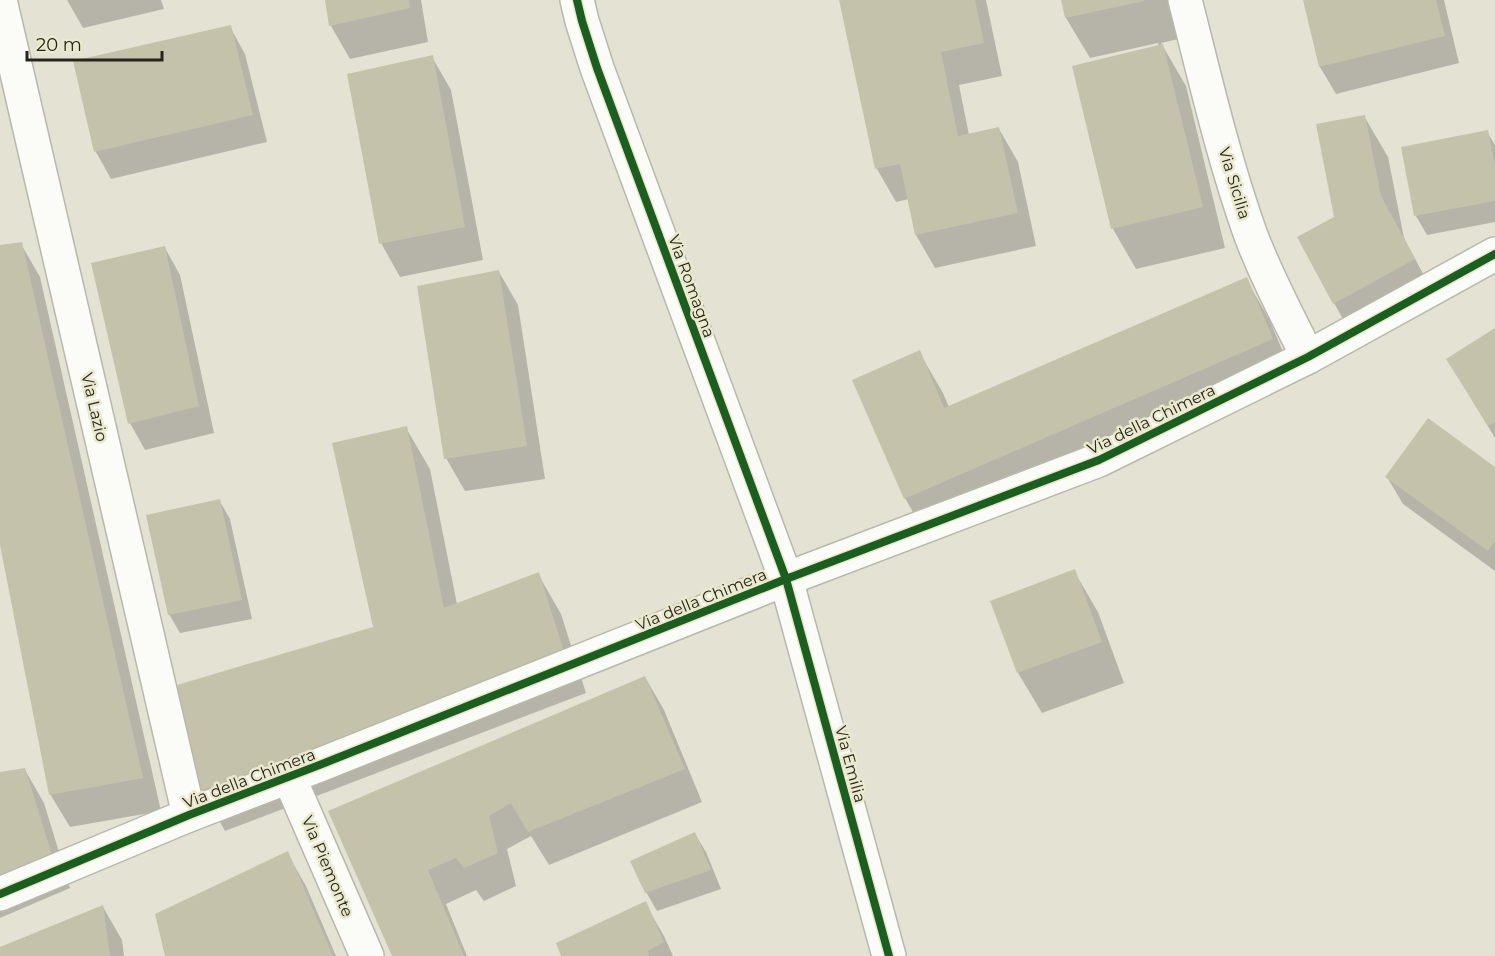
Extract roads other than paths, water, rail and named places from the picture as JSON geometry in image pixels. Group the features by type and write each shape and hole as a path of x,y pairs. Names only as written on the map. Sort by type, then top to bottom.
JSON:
{"street":[{"name":"Via Lazio","path":"0,0 189,815"},
{"name":"Via Romagna","path":"578,0 597,68 786,579"},
{"name":"Via Sicilia","path":"1185,0 1241,206 1264,267 1308,357"},
{"name":"Via della Chimera","path":"0,894 189,815 786,579 1099,460 1308,357 1495,254"},
{"name":"Via Emilia","path":"786,579 889,956"},
{"name":"Via Piemonte","path":"289,777 367,956"}]}
